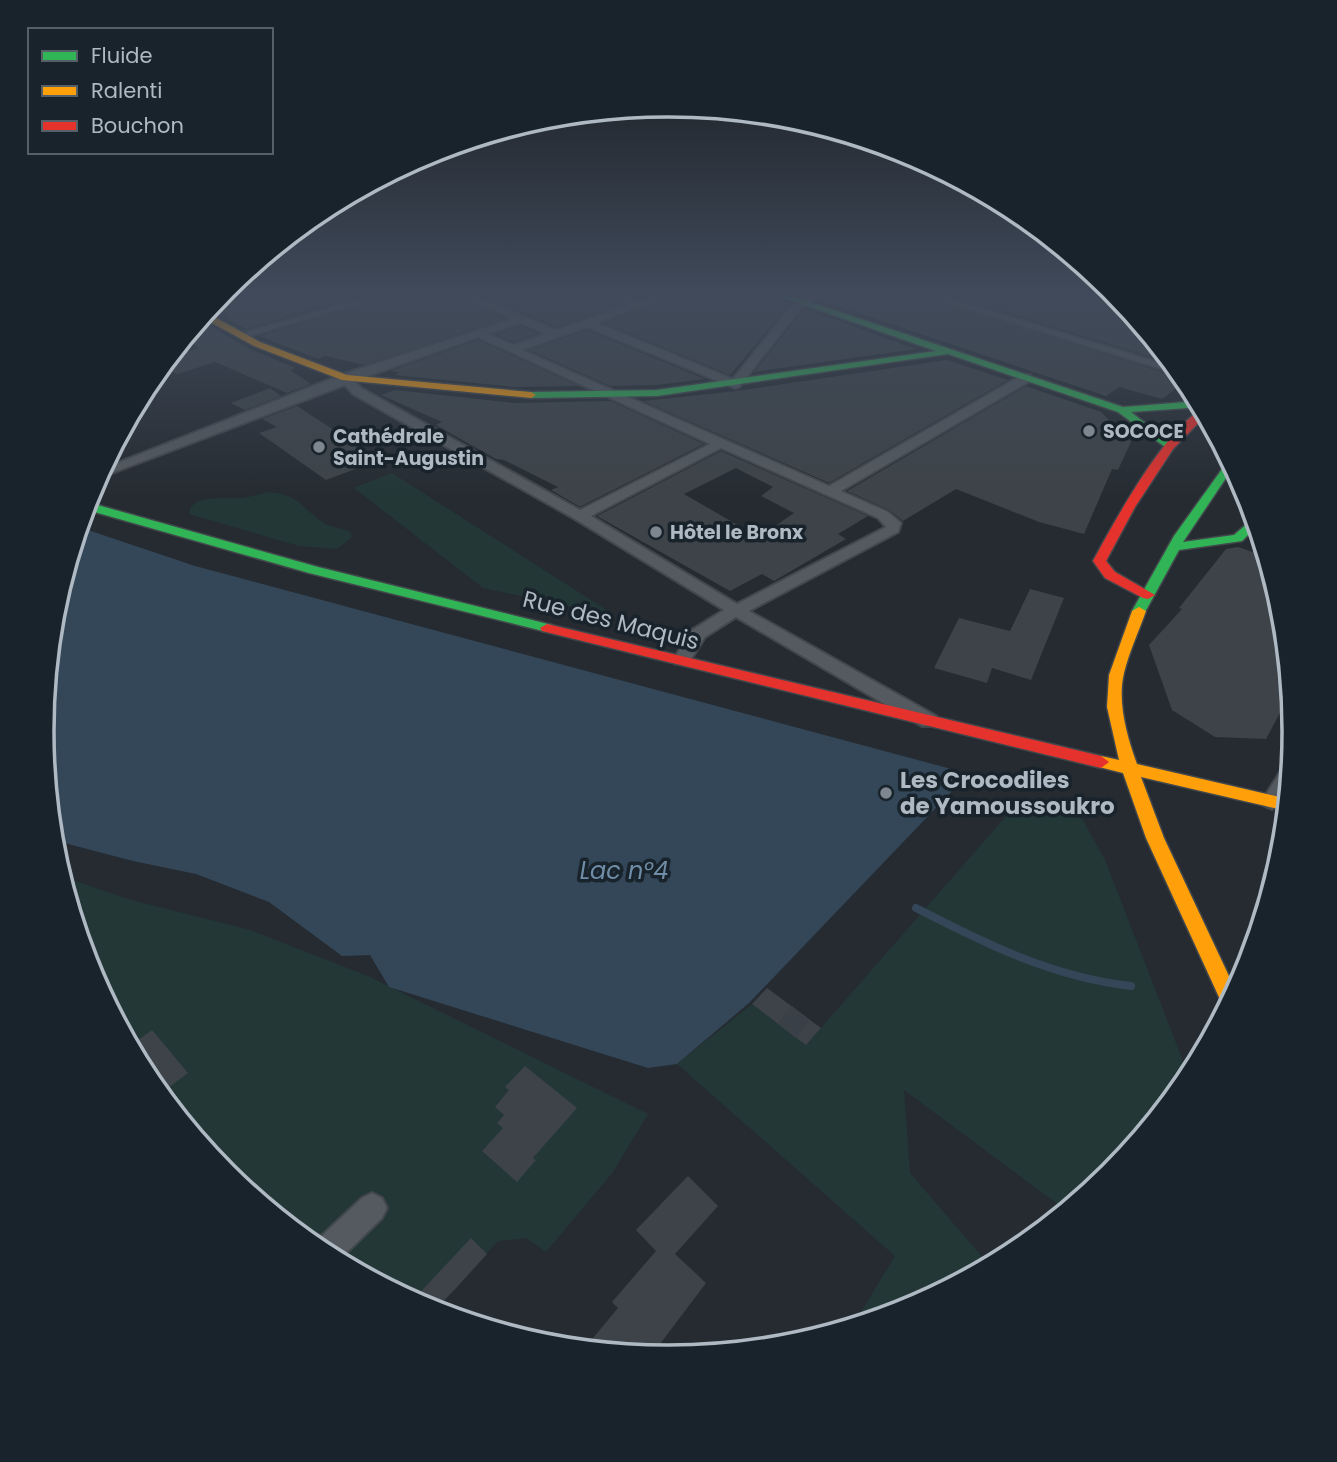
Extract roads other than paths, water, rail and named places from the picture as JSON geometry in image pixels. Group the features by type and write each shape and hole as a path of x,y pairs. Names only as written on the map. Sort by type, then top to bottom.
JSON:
{"main road":[{"path":"299,360 345,378 486,393 610,395 735,384 892,360"},
{"path":"971,360 1122,410 1170,447"},
{"path":"1122,410 1188,405"},
{"path":"1148,595 1110,575 1099,561 1129,507 1170,447 1197,419"},
{"path":"1224,470 1204,498 1139,608 1115,676 1115,714 1128,770 1157,841 1225,989"},
{"name":"Rue des Maquis","path":"96,508 314,570 933,723 1278,803"},
{"path":"1175,547 1238,538 1248,528"}],"street":[{"path":"113,469 234,425 345,378 398,360"},
{"path":"540,360 610,395 891,519 894,523 893,529 710,624 698,634 682,660"},
{"path":"677,360 735,384 754,360"},
{"path":"1139,360 1163,368"},
{"path":"345,378 357,391 580,516 735,610 933,723"},
{"path":"829,492 1026,378"},
{"path":"580,516 719,444"},
{"path":"333,1246 372,1208"}],"water":[{"name":"Lac n°4","path":"88,530 195,566 955,770 953,790 749,1003 677,1064 648,1068 389,987 370,955 342,956 269,902 196,874 65,843 60,811 54,731 60,651 75,572"}],"waterway":[{"path":"916,908 994,946 1047,967 1102,982 1131,986"}],"tunnel":[{"path":"787,1031 801,1013"}],"place":[{"name":"SOCOCE","path":"1089,431"},
{"name":"Cathédrale Saint-Augustin","path":"319,447"},
{"name":"Hôtel le Bronx","path":"656,532"},
{"name":"Les Crocodiles de Yamoussoukro","path":"886,793"}]}
